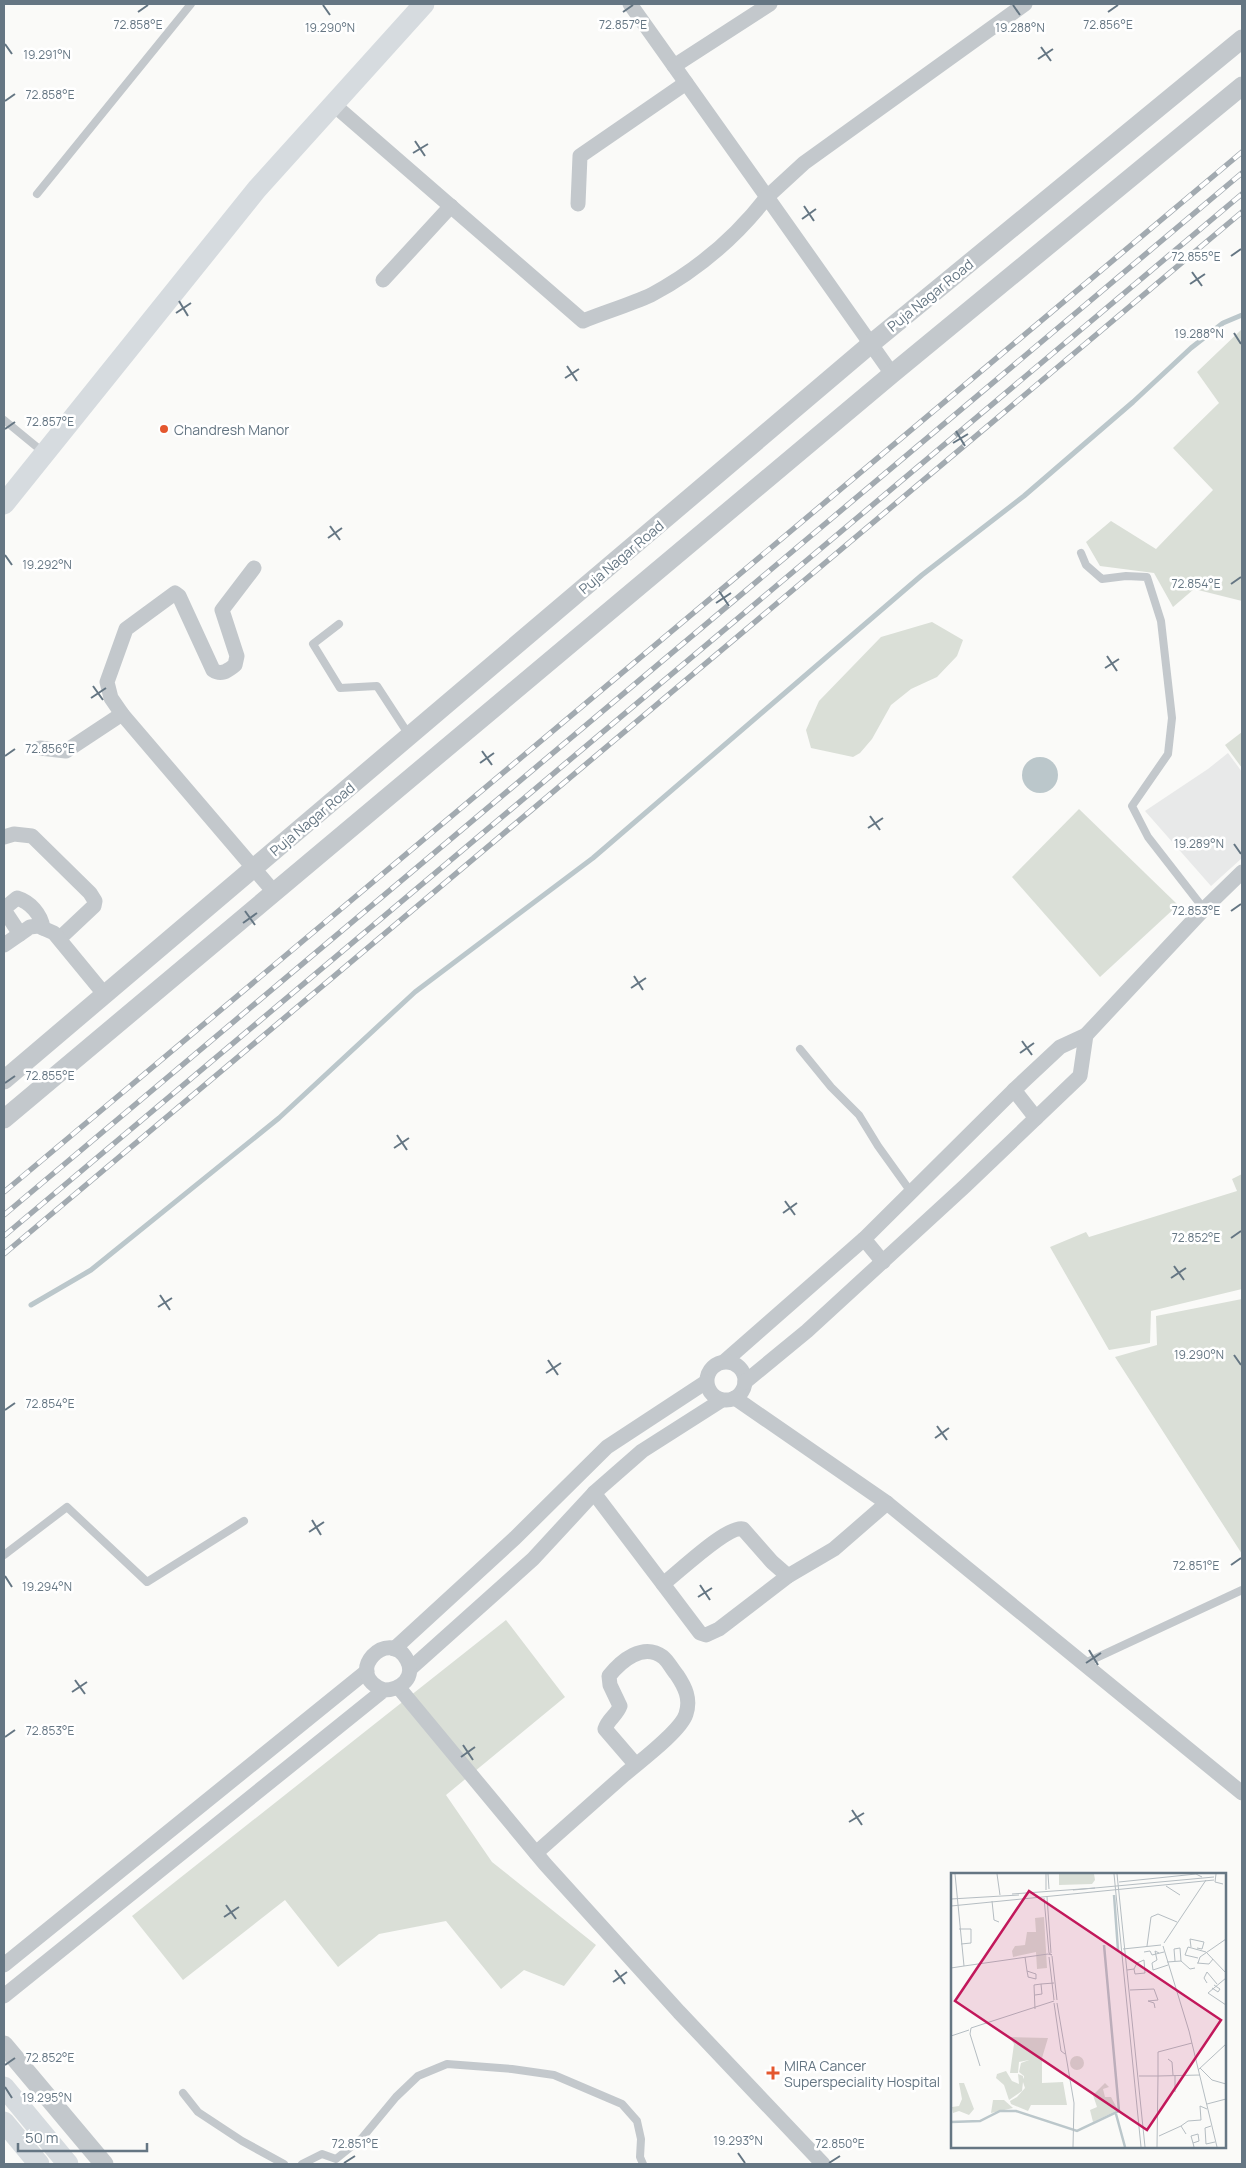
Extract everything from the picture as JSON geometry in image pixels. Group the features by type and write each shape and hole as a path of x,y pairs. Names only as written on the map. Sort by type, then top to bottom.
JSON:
{"main road":[{"path":"4,504 257,189 424,4"},
{"path":"4,2087 68,2164"},
{"path":"4,2122 39,2164"}],"street":[{"path":"630,4 892,374"},
{"path":"674,66 770,4"},
{"path":"334,104 583,321 650,295 704,261 751,217 767,197 804,162 1025,4"},
{"name":"Puja Nagar Road","path":"4,1080 872,344 1242,39"},
{"path":"578,204 580,156 686,83"},
{"path":"4,1119 892,374 1242,86"},
{"path":"383,280 451,206"},
{"path":"254,568 222,610 238,660 235,665 223,673 213,670 177,593 174,593 126,630 107,682 111,698 122,714 274,892"},
{"path":"40,748 66,751 122,714"},
{"path":"4,837 14,834 32,836 90,893 95,902 94,906 60,938"},
{"path":"394,1649 515,1538 608,1447 706,1382 714,1365 725,1361 864,1239 1060,1047 1086,1036 1204,909 1242,872"},
{"path":"20,934 6,913 6,907 17,898 26,900 42,921 43,928"},
{"path":"4,945 30,927 38,926 43,928 60,938 68,951 105,995"},
{"path":"745,1382 807,1331 883,1262 1080,1076 1086,1036"},
{"path":"1014,1090 1036,1118"},
{"path":"864,1239 883,1262"},
{"path":"4,1996 392,1689 404,1683 410,1669 533,1558 594,1493 642,1452 744,1388 745,1382 742,1370 737,1365 725,1361"},
{"path":"706,1382 711,1393 728,1399 887,1503 1242,1793"},
{"path":"594,1493 700,1633 706,1635 719,1629 788,1576 834,1549 887,1503"},
{"path":"663,1584 718,1539 738,1528 743,1529 788,1576"},
{"path":"515,1538 533,1558"},
{"path":"410,1669 404,1656 394,1649 380,1649 374,1653 368,1664 367,1671 372,1683 392,1689 679,2012 823,2164"},
{"path":"536,1853 636,1765 680,1725 686,1714 688,1699 685,1687 664,1658 654,1652 635,1654 616,1667 609,1676 610,1685 620,1706 618,1712 604,1729 636,1765"},
{"path":"4,1965 367,1671"},
{"path":"4,2045 104,2164"}],"lane":[{"path":"37,194 191,4"},
{"path":"4,420 44,454"},
{"path":"1081,553 1086,565 1102,579 1126,576 1147,577 1161,621 1172,718 1168,754 1132,806 1148,837 1204,909"},
{"path":"339,624 313,644 340,688 378,686 410,736"},
{"path":"800,1049 831,1087 859,1115 878,1146 912,1192"},
{"path":"4,1555 67,1506 147,1582 244,1521"},
{"path":"1083,1664 1242,1590"},
{"path":"302,2164 322,2154 336,2159 362,2138 396,2097 418,2076 447,2064 512,2069 554,2075 622,2104 637,2121 641,2140 640,2158 643,2164"},
{"path":"184,2094 198,2112 242,2141 284,2164"}],"shaded area":[{"path":"1242,329 1242,601 1194,589 1173,607 1154,573 1100,566 1086,542 1111,521 1156,549 1213,490 1173,448 1219,403 1197,372"},
{"path":"932,622 963,640 957,656 937,677 911,689 891,705 872,739 860,753 853,757 811,748 806,730 819,701 881,637"},
{"path":"1242,732 1242,768 1225,745"},
{"path":"1228,753 1242,772 1242,858 1211,886 1145,811 1208,769"},
{"path":"1040,757 1047,758 1053,762 1057,768 1057,782 1053,788 1047,792 1040,793 1033,792 1027,788 1023,782 1022,775 1023,768 1027,762 1033,758"},
{"path":"1079,809 1178,905 1100,977 1012,877"},
{"path":"1242,1174 1242,1289 1151,1311 1150,1343 1109,1350 1050,1247 1086,1232 1089,1237 1237,1191 1232,1179"},
{"path":"1242,1299 1242,1554 1115,1357 1157,1345 1156,1316"},
{"path":"506,1620 565,1697 446,1795 492,1862 596,1945 564,1986 524,1970 501,1989 446,1921 379,1934 338,1967 285,1900 183,1980 132,1916"}],"waterway":[{"path":"31,1305 91,1270 279,1118 415,992 593,858 922,575 1024,496 1133,402 1191,348 1223,323 1242,315"}],"railway":[{"path":"4,1192 1242,152"},
{"path":"4,1215 1242,173"},
{"path":"4,1236 1242,194"},
{"path":"4,1254 1242,212"}],"place":[{"name":"Chandresh Manor","path":"164,429"},
{"name":"MIRA Cancer Superspeciality Hospital","path":"773,2073"}]}
